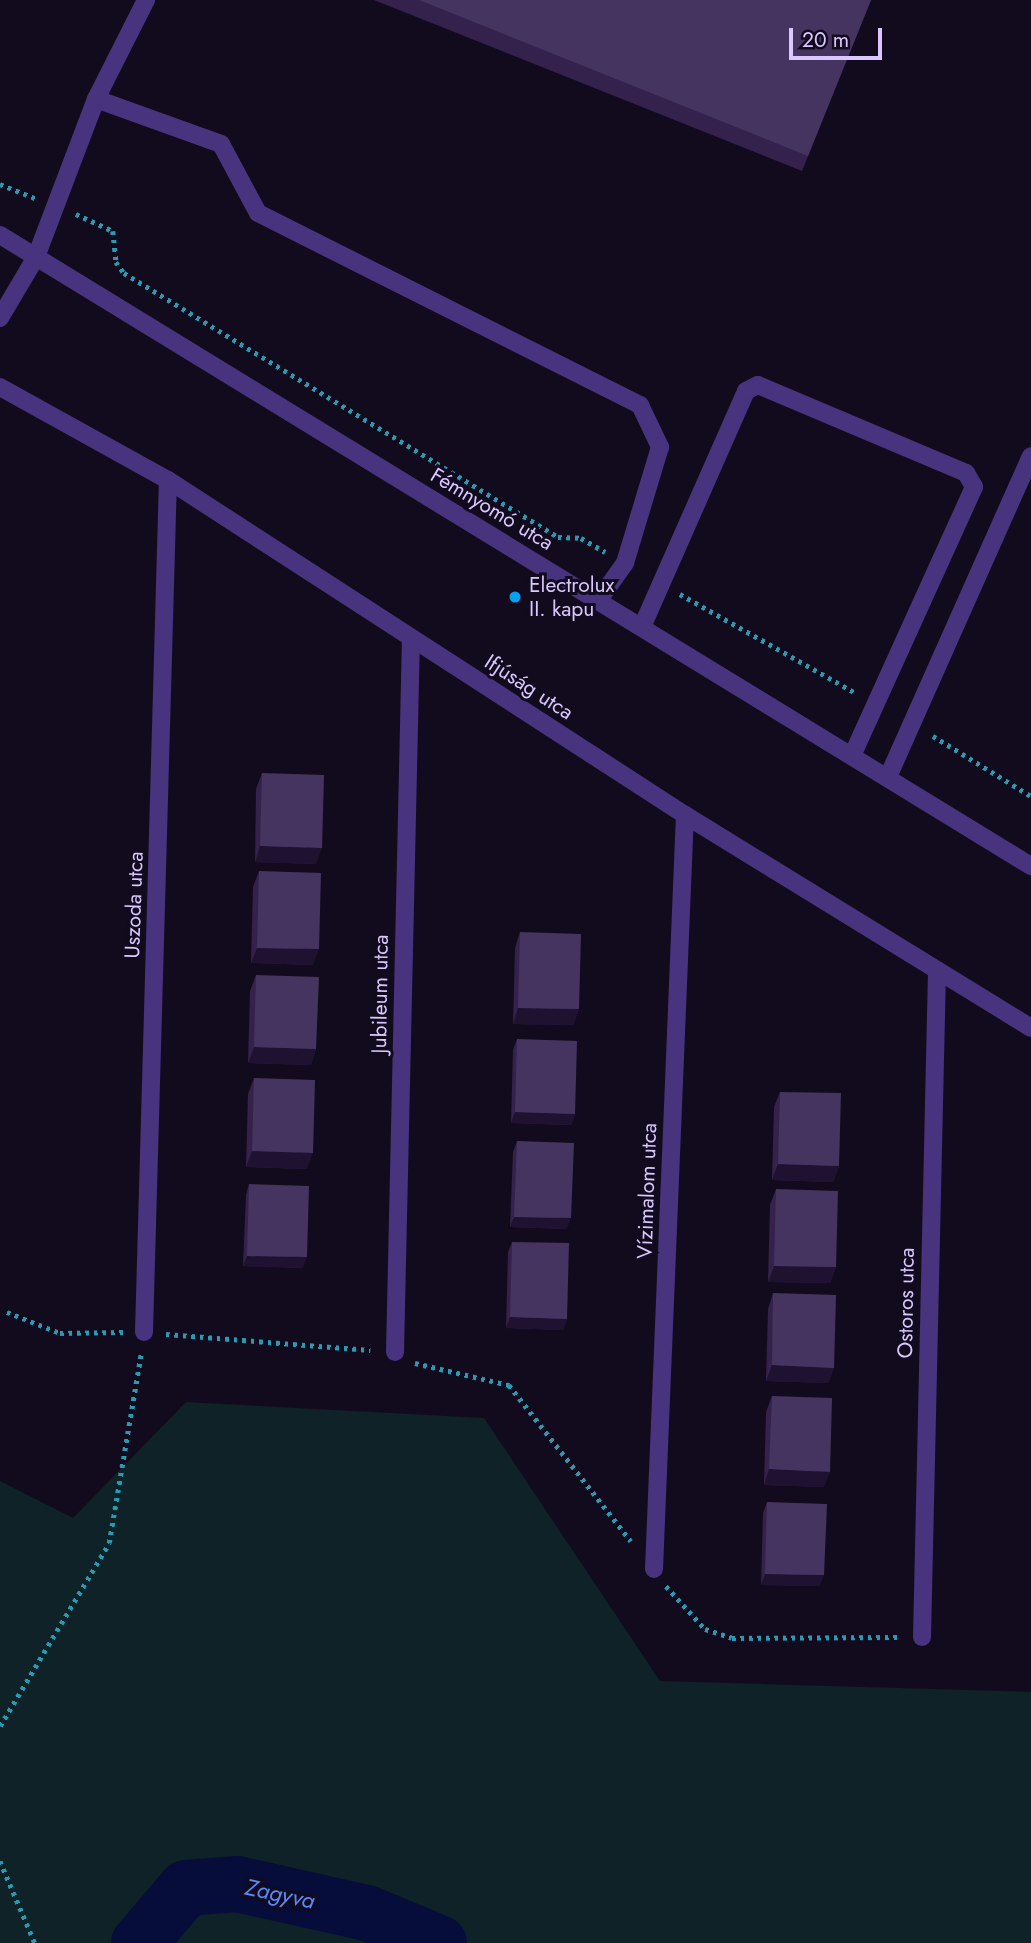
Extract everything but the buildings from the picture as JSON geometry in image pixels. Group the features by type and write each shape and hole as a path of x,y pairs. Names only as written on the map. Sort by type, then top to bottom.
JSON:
{"street":[{"path":"0,318 36,257 58,208 96,99 146,0"},
{"path":"96,99 221,144 258,213 640,405 660,447 625,563 598,601"},
{"name":"Fémnyomó utca","path":"0,235 1031,866"},
{"path":"642,627 664,585 746,391 758,386 966,473 974,487 878,707 852,755"},
{"name":"Ifjúság utca","path":"0,387 168,480 685,815 1031,1027"},
{"path":"888,777 1031,456"},
{"name":"Uszoda utca","path":"144,1332 168,480"},
{"name":"Jubileum utca","path":"395,1352 411,638"},
{"name":"Vízimalom utca","path":"654,1569 685,815"},
{"name":"Ostoros utca","path":"922,1637 937,970"}],"path":[{"path":"0,184 58,208 107,224 124,273 558,537 581,538 625,563"},
{"path":"664,585 878,707"},
{"path":"911,726 1031,796"},
{"path":"7,1312 60,1333 144,1332 395,1352 449,1376 509,1385 654,1569 705,1629 732,1637 922,1637"},
{"path":"0,1726 109,1543 144,1332"},
{"path":"0,1861 35,1943"}],"green space":[{"path":"186,1402 484,1418 660,1681 1031,1692 1031,1943 0,1943 0,1481 73,1518"}],"waterway":[{"name":"Zagyva","path":"139,1943 186,1888 237,1884 367,1913 439,1943"}],"place":[{"name":"Electrolux II. kapu","path":"515,597"}]}
